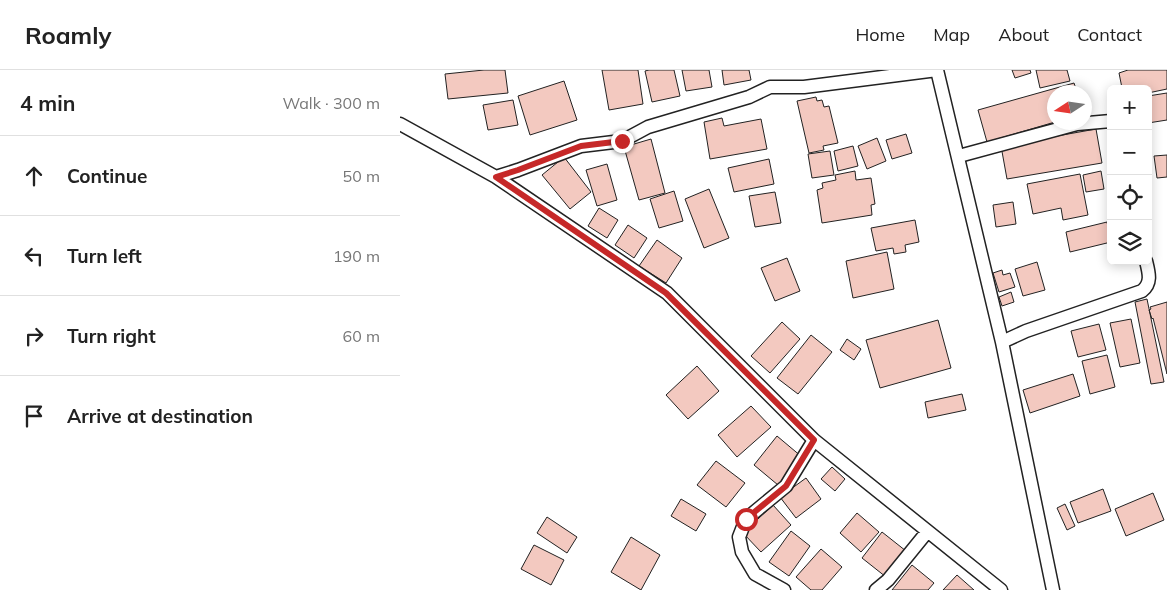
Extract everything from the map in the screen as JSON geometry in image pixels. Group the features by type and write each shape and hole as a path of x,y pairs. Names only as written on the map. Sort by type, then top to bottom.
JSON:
{"street":[{"path":"496,177 581,146 622,141 648,127 749,97 770,87 804,87 880,73 937,70 1002,342 1053,590"},
{"path":"959,156 1078,124 1107,121"},
{"path":"400,124 496,177 666,293 814,440 1000,590"},
{"path":"1002,342 1026,331 1142,291 1150,277 1147,265"},
{"path":"784,590 755,574 742,552 739,537 746,519 786,486 814,440"},
{"path":"876,590 888,580 927,532"}],"building":[{"path":"505,70 508,93 448,99 445,74"},
{"path":"602,70 638,70 643,104 609,110"},
{"path":"674,70 680,96 652,102 645,71"},
{"path":"682,70 709,70 712,87 686,91"},
{"path":"722,70 749,70 751,80 724,85"},
{"path":"1012,70 1030,70 1031,73 1015,78"},
{"path":"1036,70 1067,70 1070,81 1040,88"},
{"path":"1128,70 1167,70 1167,89 1152,92 1152,85 1121,85 1119,73"},
{"path":"564,81 577,120 530,135 518,96"},
{"path":"1047,91 1047,124 987,142 978,110"},
{"path":"1167,93 1167,120 1152,122 1152,95"},
{"path":"816,97 817,101 822,100 824,107 829,106 838,143 823,146 824,150 809,153 797,101"},
{"path":"513,100 518,125 488,130 483,105"},
{"path":"722,118 724,126 761,119 767,149 710,159 704,122"},
{"path":"1096,129 1102,163 1007,179 1001,146"},
{"path":"906,134 912,153 892,159 886,140"},
{"path":"877,138 886,161 867,169 858,146"},
{"path":"651,139 665,193 639,200 624,147"},
{"path":"853,146 858,166 838,171 834,151"},
{"path":"830,151 834,175 812,178 808,154"},
{"path":"1167,155 1167,177 1157,178 1154,156"},
{"path":"564,157 591,192 570,209 542,175"},
{"path":"769,159 774,184 734,192 728,168"},
{"path":"607,164 617,200 597,206 586,170"},
{"path":"855,171 856,180 871,178 875,204 871,205 872,215 822,223 817,190 823,188 822,183 836,180 835,175"},
{"path":"1101,171 1104,189 1086,192 1083,175"},
{"path":"1080,174 1088,215 1063,220 1061,208 1033,214 1027,184"},
{"path":"709,189 729,238 704,248 685,199"},
{"path":"674,191 683,221 659,228 650,199"},
{"path":"775,192 781,223 755,227 749,196"},
{"path":"1013,202 1016,224 996,227 993,205"},
{"path":"599,208 618,220 607,238 588,226"},
{"path":"915,220 919,242 905,245 906,252 894,254 893,248 876,251 871,228"},
{"path":"1107,222 1107,243 1070,252 1066,232"},
{"path":"628,225 647,238 634,258 615,245"},
{"path":"657,240 682,258 666,283 639,266"},
{"path":"887,252 894,289 853,298 846,261"},
{"path":"787,258 800,291 775,301 761,268"},
{"path":"1037,262 1045,290 1023,296 1015,269"},
{"path":"1002,270 1003,275 1010,273 1015,287 999,292 993,273"},
{"path":"1011,292 1014,302 1002,306 999,297"},
{"path":"1147,299 1164,382 1151,384 1135,302"},
{"path":"1167,302 1167,374 1153,318 1149,310 1151,309 1150,307"},
{"path":"1131,319 1140,363 1120,367 1110,323"},
{"path":"938,320 951,368 880,388 866,340"},
{"path":"782,322 800,339 770,373 751,356"},
{"path":"1099,324 1106,350 1078,357 1071,331"},
{"path":"811,335 832,352 798,394 777,378"},
{"path":"847,339 861,349 854,360 840,350"},
{"path":"1107,355 1115,387 1090,394 1082,361"},
{"path":"697,366 719,391 688,419 666,395"},
{"path":"1073,374 1080,396 1030,413 1023,390"},
{"path":"962,394 966,410 928,418 925,402"},
{"path":"751,406 771,427 737,457 718,435"},
{"path":"777,436 802,457 778,485 754,465"},
{"path":"716,461 745,483 726,507 697,485"},
{"path":"832,467 845,479 835,491 821,479"},
{"path":"806,478 821,499 796,518 780,497"},
{"path":"1103,489 1111,511 1078,523 1070,502"},
{"path":"1153,493 1164,520 1126,536 1115,509"},
{"path":"681,499 706,514 696,531 671,516"},
{"path":"1065,504 1075,526 1067,530 1057,508"},
{"path":"773,505 791,525 761,552 743,533"},
{"path":"857,513 879,532 861,552 840,533"},
{"path":"547,517 577,537 567,553 537,533"},
{"path":"791,531 810,546 789,576 769,562"},
{"path":"882,532 906,551 886,577 862,558"},
{"path":"631,537 660,555 641,590 611,572"},
{"path":"534,545 564,560 551,585 521,569"},
{"path":"821,549 842,567 822,590 811,590 796,577"},
{"path":"912,565 934,583 928,590 892,590"},
{"path":"957,575 974,590 943,590"}],"route":[{"path":"622,141 581,146 496,177 666,293 814,440 786,486 746,519"}]}
